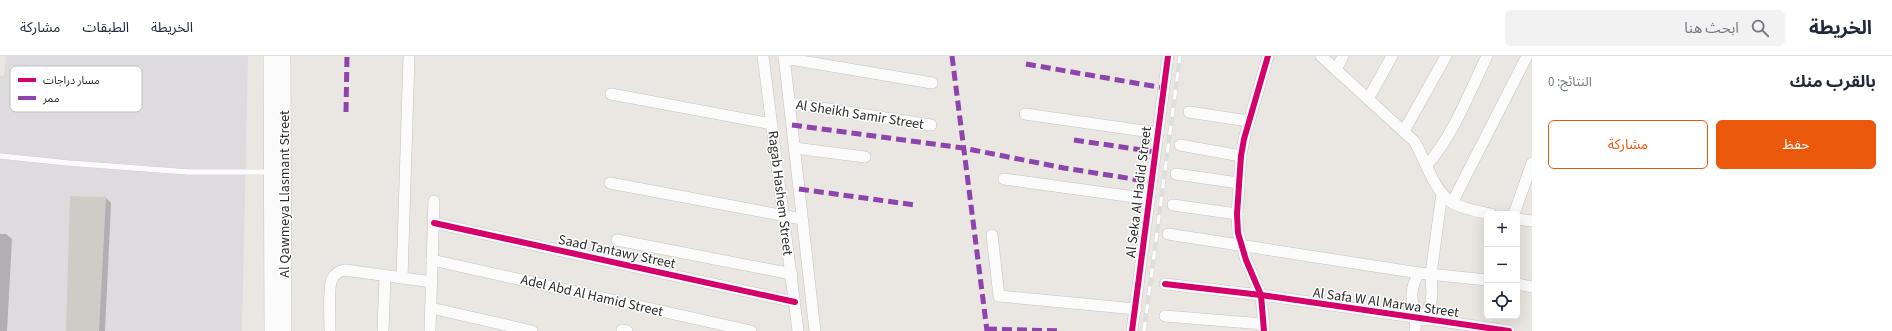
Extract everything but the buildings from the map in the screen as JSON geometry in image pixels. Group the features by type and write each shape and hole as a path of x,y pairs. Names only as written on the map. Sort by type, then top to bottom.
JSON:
{"main road":[{"name":"Al Qawmeya Llasmant Street","path":"271,56 278,172 284,331"},
{"name":"Al Qawmeya Llasmant Street","path":"272,331 283,56"}],"street":[{"path":"402,278 409,56"},
{"name":"Ragab Hashem Street","path":"763,56 792,274 798,331"},
{"name":"Al Seka Al Hadid Street","path":"1132,331 1168,56"},
{"path":"1165,316 1264,328 1261,295 1248,269 1238,233 1237,214 1241,156 1248,121 1268,56"},
{"path":"1321,56 1404,131 1418,147 1442,193 1452,203 1484,212"},
{"path":"1336,70 1343,56"},
{"path":"1368,99 1392,56"},
{"path":"1404,131 1446,56"},
{"path":"1427,165 1437,153 1447,136 1486,56"},
{"path":"1452,203 1527,56"},
{"path":"784,57 932,83"},
{"name":"Ragab Hashem Street","path":"784,57 815,331"},
{"path":"611,94 772,124"},
{"name":"Al Sheikh Samir Street","path":"789,103 932,125"},
{"path":"1189,112 1248,121"},
{"path":"1026,114 1158,133"},
{"path":"1180,145 1241,156"},
{"path":"794,148 865,157"},
{"path":"1515,211 1532,163"},
{"path":"1176,174 1239,184"},
{"path":"1004,179 1149,199"},
{"path":"610,183 802,218"},
{"path":"1414,331 1431,302 1431,274 1442,193"},
{"path":"430,331 434,201"},
{"path":"1172,206 1237,214"},
{"path":"1520,219 1532,221"},
{"name":"Saad Tantawy Street","path":"434,223 795,302"},
{"path":"1168,234 1419,273 1484,280"},
{"path":"992,235 999,296 1136,309"},
{"path":"617,240 792,274"},
{"name":"Adel Abd Al Hamid Street","path":"432,260 751,331"},
{"path":"330,331 331,282 336,273 345,270 432,282"},
{"path":"1419,273 1412,285 1411,299 1420,319"},
{"path":"383,331 385,275"},
{"name":"Al Safa W Al Marwa Street","path":"1165,284 1261,295 1506,331"},
{"path":"1520,285 1532,287"},
{"path":"431,308 532,331"}],"lane":[{"path":"0,156 68,163 188,172 278,172"}],"shaded area":[{"path":"6,56 248,56 242,331 0,331 0,76 4,75"}],"railway":[{"path":"1144,331 1180,56"}],"marked path":[{"path":"346,112 347,56"},
{"path":"952,56 987,331"},
{"path":"1026,64 1164,88"},
{"path":"792,125 963,148 1064,168 1152,182"},
{"path":"1074,140 1156,152"},
{"path":"799,189 915,205"},
{"path":"987,329 1062,331"}],"cycle path":[{"path":"1132,331 1168,56"},
{"path":"1264,331 1261,295 1246,260 1238,233 1237,214 1241,156 1244,139 1268,56"},
{"path":"434,223 795,302"},
{"path":"1165,284 1261,295 1509,331"}]}
